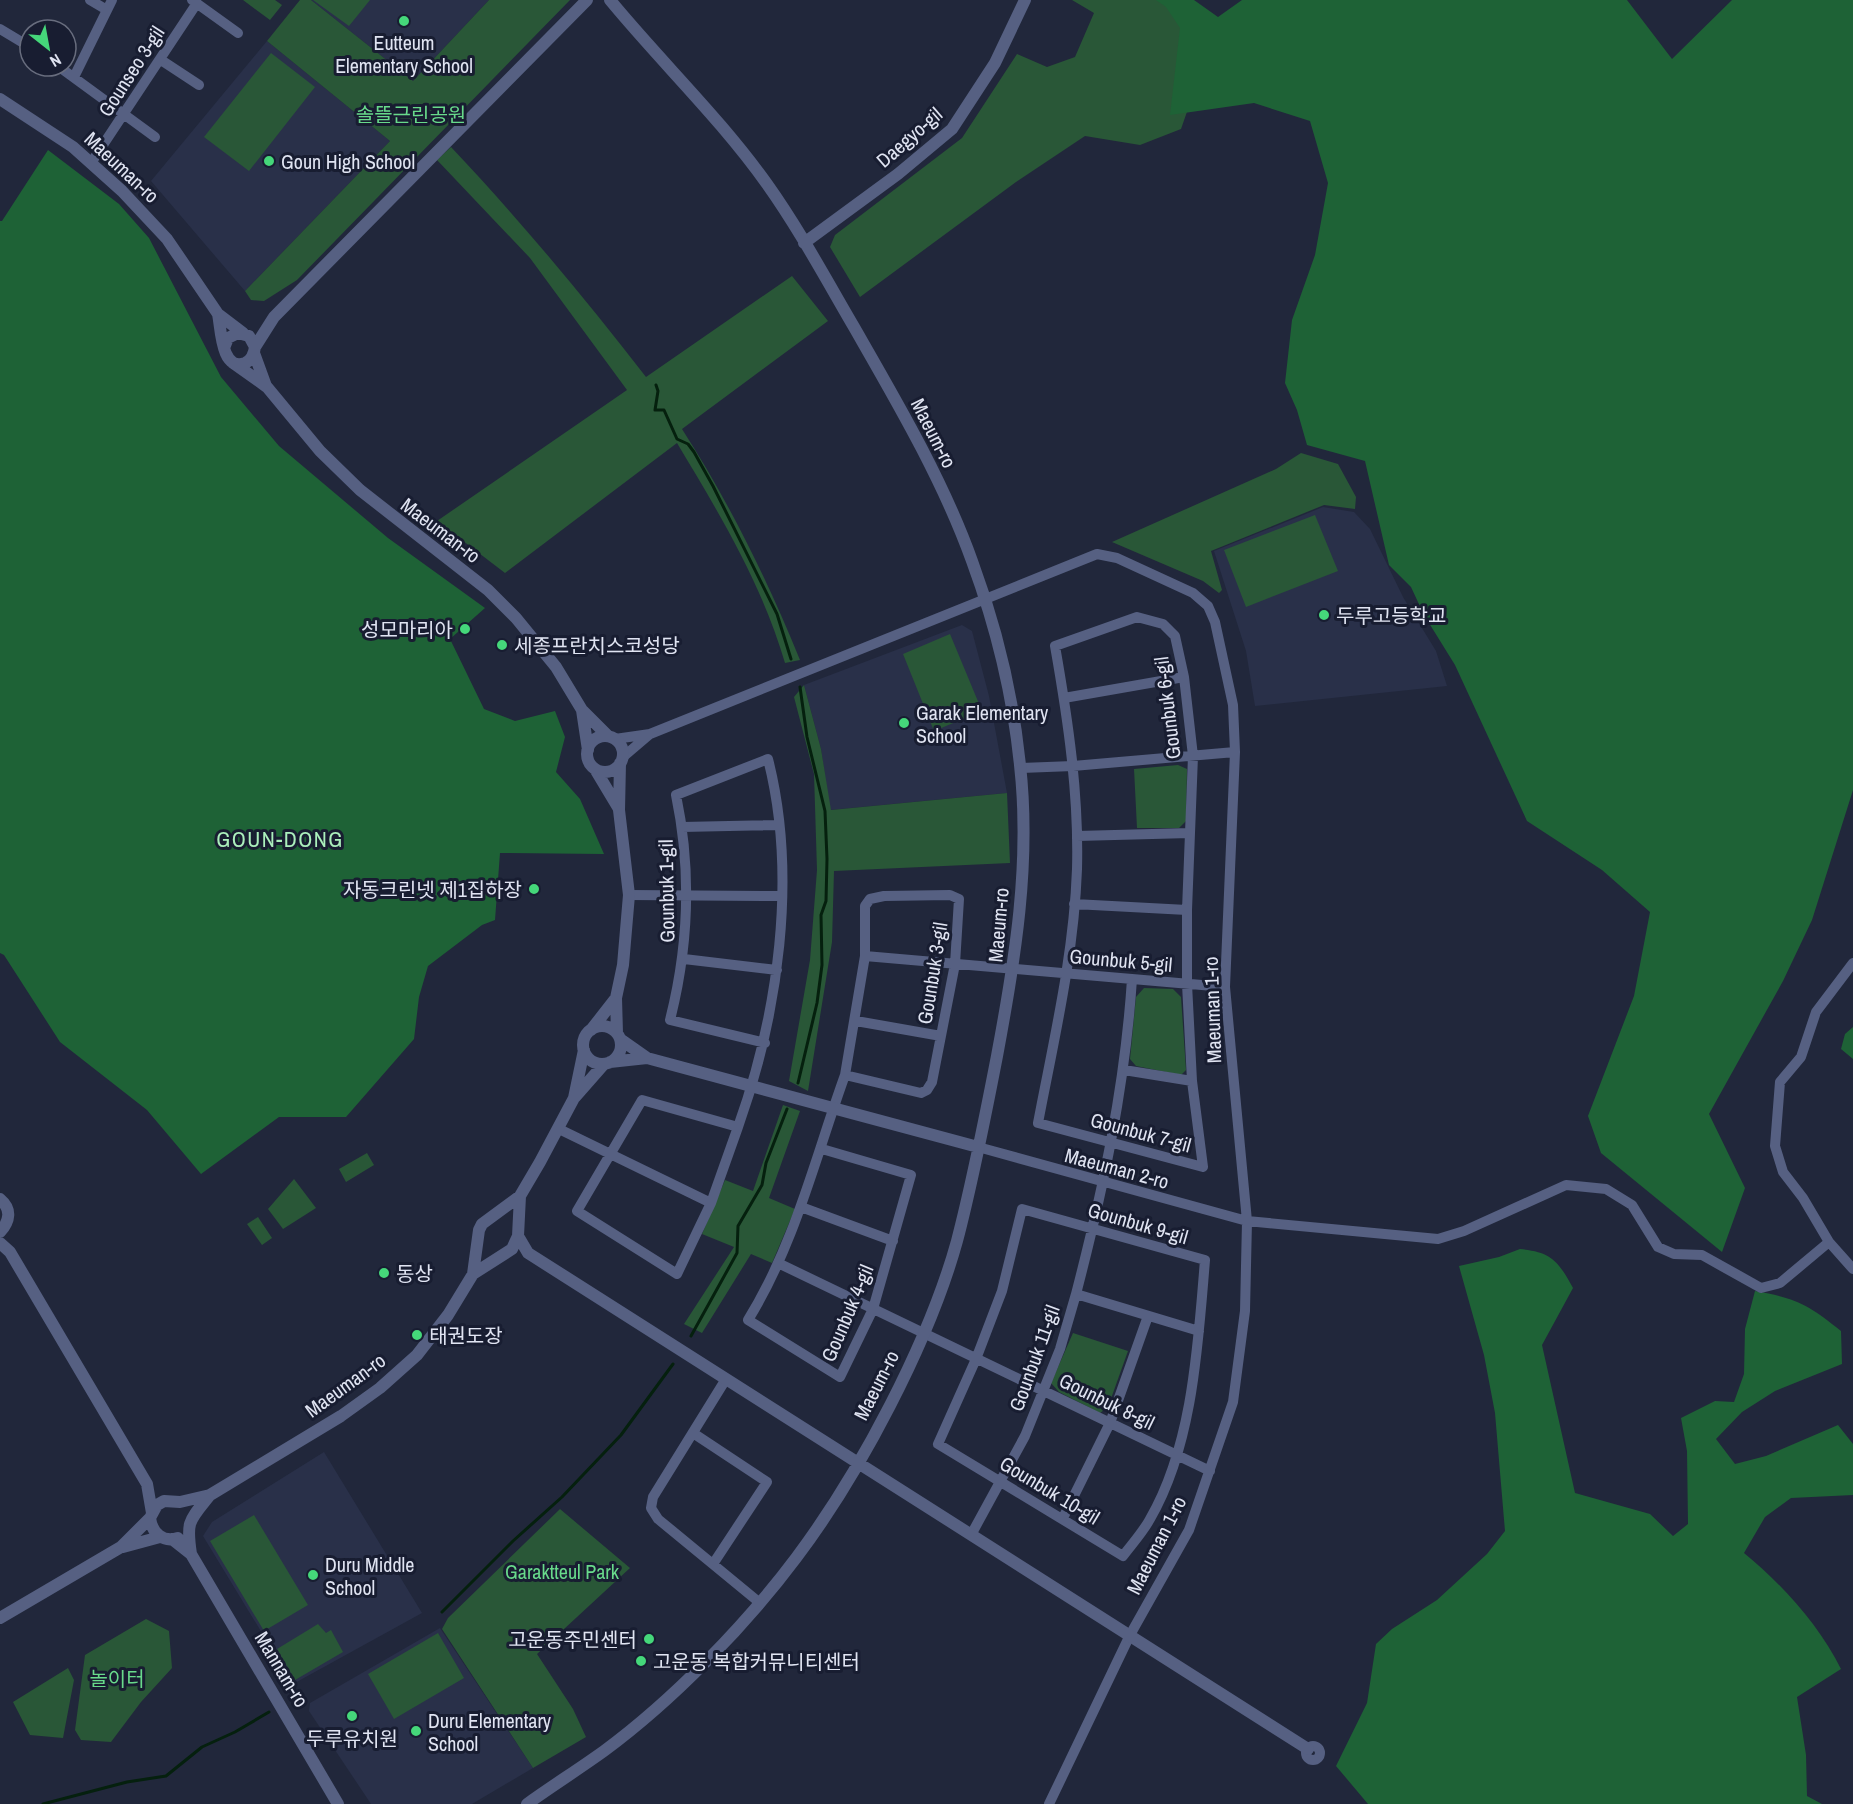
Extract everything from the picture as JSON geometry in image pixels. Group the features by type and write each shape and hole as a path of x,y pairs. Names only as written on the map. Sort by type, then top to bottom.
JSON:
{"street":[{"path":"78,69 110,5 90,0"},
{"path":"232,362 245,363 274,317 587,0"},
{"name":"Maeum-ro","path":"527,1804 609,1748 734,1634 798,1556 857,1462 924,1333 956,1245 978,1147 1014,967 1023,844 1021,768 1013,716 992,619 971,556 940,488 885,381 766,183 610,0"},
{"name":"Daegyo-gil","path":"804,243 898,174 952,129 995,63 1025,0"},
{"path":"194,2 238,33"},
{"name":"Gounseo 3-gil","path":"91,163 161,60 194,2"},
{"path":"0,29 18,40"},
{"path":"161,60 198,85"},
{"path":"75,78 124,117 154,137"},
{"name":"Maeuman-ro","path":"0,99 46,127 122,191 167,239 218,314"},
{"path":"218,314 252,339 267,387"},
{"path":"218,314 226,356 267,387"},
{"path":"224,348 228,338 244,334 274,317"},
{"name":"Maeuman-ro","path":"267,387 320,451 360,490 488,590 516,618 556,667 582,710"},
{"name":"Maeuman 1-ro","path":"650,734 1097,554 1117,558 1193,593 1208,606 1215,622 1233,705 1235,752 1225,987 1247,1221 1245,1311 1233,1402 1189,1530 1130,1635 1049,1804"},
{"name":"Gounbuk 6-gil","path":"1067,974 1074,904 1077,836 1073,766 1054,646 1137,617 1163,624 1176,636 1184,677 1193,756 1187,910 1187,984"},
{"path":"1064,698 1184,677"},
{"path":"574,1098 607,1063 618,1055 616,998 623,965 629,895 619,810 621,747 582,710"},
{"path":"582,710 589,761 619,810"},
{"path":"588,751 597,738 650,734"},
{"path":"595,768 606,771 650,734"},
{"path":"1021,768 1073,766 1235,752"},
{"name":"Gounbuk 1-gil","path":"610,1155 577,1212 677,1274 711,1203 753,1085 765,1043 777,970 780,896 779,825 775,787 768,759 676,795 682,827 688,895 684,959 669,1020 765,1043"},
{"path":"682,827 779,825"},
{"path":"1077,836 1190,833"},
{"path":"629,895 780,896"},
{"name":"Gounbuk 3-gil","path":"950,895 959,899 955,964 932,1082 927,1090 921,1093 845,1075 856,1021 865,956 865,906 870,899 884,896 950,895"},
{"path":"1074,904 1187,910"},
{"name":"Gounbuk 5-gil","path":"865,956 1014,967 1067,974 1225,987"},
{"path":"684,959 777,970"},
{"path":"1853,963 1816,1012 1801,1057 1780,1082 1775,1146 1783,1172 1803,1198 1829,1242 1853,1269"},
{"name":"Gounbuk 7-gil","path":"1067,974 1038,1123 1203,1167 1192,1081 1187,984"},
{"path":"1076,1294 1103,1184 1125,1070 1132,979"},
{"path":"473,1274 482,1224 520,1196 559,1129 574,1098 584,1050 584,1039 616,998"},
{"path":"856,1021 940,1036"},
{"path":"590,1030 602,1026 647,1058"},
{"path":"584,1050 594,1062 607,1063 647,1058 753,1085 832,1110 978,1147"},
{"path":"1125,1070 1192,1081"},
{"name":"Gounbuk 4-gil","path":"822,1149 911,1175 873,1309 840,1377 748,1320 778,1263 801,1207 845,1075"},
{"path":"610,1155 642,1100 738,1127"},
{"path":"559,1129 711,1203"},
{"name":"Maeuman 2-ro","path":"978,1147 1103,1184 1247,1221 1438,1239 1464,1231 1566,1185 1606,1189 1632,1204 1658,1247 1674,1254 1702,1255 1761,1288 1780,1283 1829,1242"},
{"path":"473,1274 516,1243 520,1196"},
{"path":"0,1199 8,1208 10,1252"},
{"path":"801,1207 893,1242"},
{"name":"Gounbuk 9-gil","path":"976,1359 1002,1291 1022,1209 1205,1260 1191,1401 1176,1455"},
{"path":"495,1216 512,1221 528,1253 1308,1749"},
{"path":"0,1232 8,1221"},
{"path":"478,1238 486,1251 503,1254 528,1253"},
{"path":"0,1243 10,1252 147,1484 155,1532 191,1554"},
{"name":"Gounbuk 8-gil","path":"778,1263 1210,1471"},
{"name":"Maeuman-ro","path":"210,1495 341,1416 380,1388 417,1355 448,1315 473,1274"},
{"name":"Gounbuk 11-gil","path":"971,1535 1025,1436 1060,1349 1076,1294 1199,1330"},
{"path":"1063,1518 1110,1423 1148,1316"},
{"name":"Gounbuk 10-gil","path":"976,1359 938,1444 1123,1556 1150,1519 1176,1455"},
{"path":"726,1379 653,1497 651,1508 658,1519 760,1603"},
{"path":"693,1433 767,1482 713,1564"},
{"path":"147,1484 188,1510 191,1554"},
{"path":"0,1618 121,1547 164,1501 210,1495"},
{"path":"121,1547 181,1536 210,1495"},
{"name":"Mannam-ro","path":"191,1554 338,1804"}],"shaded area":[{"name":"Eutteum Elementary School","path":"311,0 489,0 413,81"},
{"name":"Goun High School","path":"267,41 390,141 245,291 151,181"},
{"name":"두루고등학교","path":"1323,507 1354,512 1370,529 1403,597 1436,651 1447,686 1255,706 1246,651 1214,551"},
{"name":"Garak Elementary School","path":"962,625 972,631 989,696 1007,793 830,810 821,749 804,685"},
{"name":"Duru Middle School","path":"324,1452 422,1613 293,1684 203,1536 212,1522"},
{"name":"Duru Elementary School","path":"440,1628 533,1768 472,1804 371,1804 309,1711 310,1703"}],"green space":[{"path":"243,0 275,0 282,5 270,20"},
{"name":"솔뜰근린공원","path":"300,0 311,0 413,81 489,0 570,0 297,280 264,301 251,300 245,291 390,141 267,41"},
{"path":"313,0 370,0 349,26"},
{"path":"1072,0 1170,0 1193,19 1196,86 1181,129 1140,145 1085,136 1016,182 860,297 830,247 835,235 962,138 1017,54 1047,67 1075,57 1094,13"},
{"path":"1156,0 1194,0 1218,17 1242,0 1627,0 1672,59 1732,0 1853,0 1853,790 1812,920 1783,981 1709,1114 1745,1188 1722,1252 1601,1153 1588,1116 1634,996 1650,912 1602,870 1527,821 1455,665 1424,615 1411,587 1389,565 1365,461 1307,445 1297,410 1285,383 1292,320 1315,255 1328,183 1310,121 1254,103 1170,115 1180,28 1166,7"},
{"path":"271,53 315,87 249,171 204,137"},
{"path":"451,147 551,259 646,377 792,276 828,321 682,429 716,484 746,542 800,660 785,663 752,577 724,523 677,443 505,573 437,521 627,390 530,258 437,160"},
{"path":"48,150 119,204 149,238 221,377 279,446 388,538 485,608 450,639 484,709 515,721 555,711 565,737 556,772 580,799 604,854 500,853 495,920 482,925 428,966 419,997 414,1039 346,1117 279,1117 201,1174 147,1110 60,1042 4,955 0,953 0,221"},
{"path":"1301,453 1338,464 1356,497 1355,509 1324,505 1211,551 1222,590 1219,593 1203,581 1112,542 1276,469"},
{"path":"1315,515 1338,571 1246,607 1224,550"},
{"path":"950,634 982,711 934,731 903,654"},
{"path":"804,685 821,749 831,810 1007,793 1010,863 834,871 832,942 808,1091 789,1081 810,960 817,870 814,774 794,697"},
{"path":"1178,765 1187,769 1186,821 1179,828 1137,828 1134,769"},
{"path":"1144,988 1173,989 1181,997 1186,1070 1181,1075 1136,1066 1130,1059 1136,997"},
{"path":"1853,1027 1853,1059 1841,1049 1845,1034"},
{"path":"783,1105 800,1111 769,1198 795,1209 772,1263 751,1254 702,1333 684,1324 734,1247 702,1234 725,1180 753,1191"},
{"path":"367,1153 374,1165 346,1182 339,1169"},
{"path":"294,1179 316,1208 283,1229 268,1209"},
{"path":"258,1217 272,1238 262,1245 247,1224"},
{"path":"1520,1249 1540,1253 1553,1260 1573,1288 1542,1345 1575,1493 1650,1514 1673,1536 1688,1524 1687,1451 1681,1418 1715,1401 1734,1402 1744,1374 1745,1329 1755,1291 1801,1304 1841,1331 1842,1364 1775,1391 1742,1412 1716,1439 1735,1464 1766,1456 1838,1425 1853,1444 1853,1495 1791,1498 1765,1517 1744,1553 1799,1606 1822,1637 1841,1669 1797,1697 1806,1755 1807,1796 1822,1804 1368,1804 1336,1766 1367,1703 1376,1644 1392,1629 1437,1600 1487,1554 1505,1531 1495,1413 1484,1355 1459,1266 1499,1257"},
{"path":"1073,1333 1128,1351 1108,1407 1100,1413 1059,1392 1051,1383"},
{"name":"Garaktteul Park","path":"560,1509 630,1568 537,1654 573,1709 586,1737 533,1768 442,1629 448,1618"},
{"path":"254,1515 308,1605 264,1631 210,1541"},
{"name":"놀이터","path":"146,1619 169,1631 172,1668 141,1702 111,1742 81,1740 75,1730 85,1655"},
{"path":"318,1624 326,1633 331,1630 343,1652 295,1680 277,1649"},
{"path":"438,1633 464,1678 394,1719 368,1674"},
{"path":"68,1668 74,1680 63,1738 30,1735 13,1702"}],"waterway":[{"path":"656,385 658,391 655,410 664,410 677,439 688,444 713,486 777,614 791,659"},
{"path":"798,1083 817,1003 822,965 821,915 826,901 827,859 825,811 807,737 800,687"},
{"path":"691,1336 737,1253 738,1226 762,1185 766,1163 787,1109"},
{"path":"442,1612 513,1541 562,1497 621,1435 673,1364"},
{"path":"43,1804 127,1782 166,1776 202,1747 235,1732 269,1712"}],"place":[{"name":"Eutteum Elementary School","path":"404,21"},
{"name":"Goun High School","path":"269,161"},
{"name":"두루고등학교","path":"1324,615"},
{"name":"성모마리아","path":"465,629"},
{"name":"세종프란치스코성당","path":"502,645"},
{"name":"Garak Elementary School","path":"904,723"},
{"name":"자동크린넷 제1집하장","path":"534,889"},
{"name":"동상","path":"384,1273"},
{"name":"태권도장","path":"417,1335"},
{"name":"Duru Middle School","path":"313,1575"},
{"name":"고운동주민센터","path":"649,1639"},
{"name":"고운동 복합커뮤니티센터","path":"641,1661"},
{"name":"두루유치원","path":"352,1716"},
{"name":"Duru Elementary School","path":"416,1731"}],"district":[{"name":"GOUN-DONG","path":"280,839"}]}
